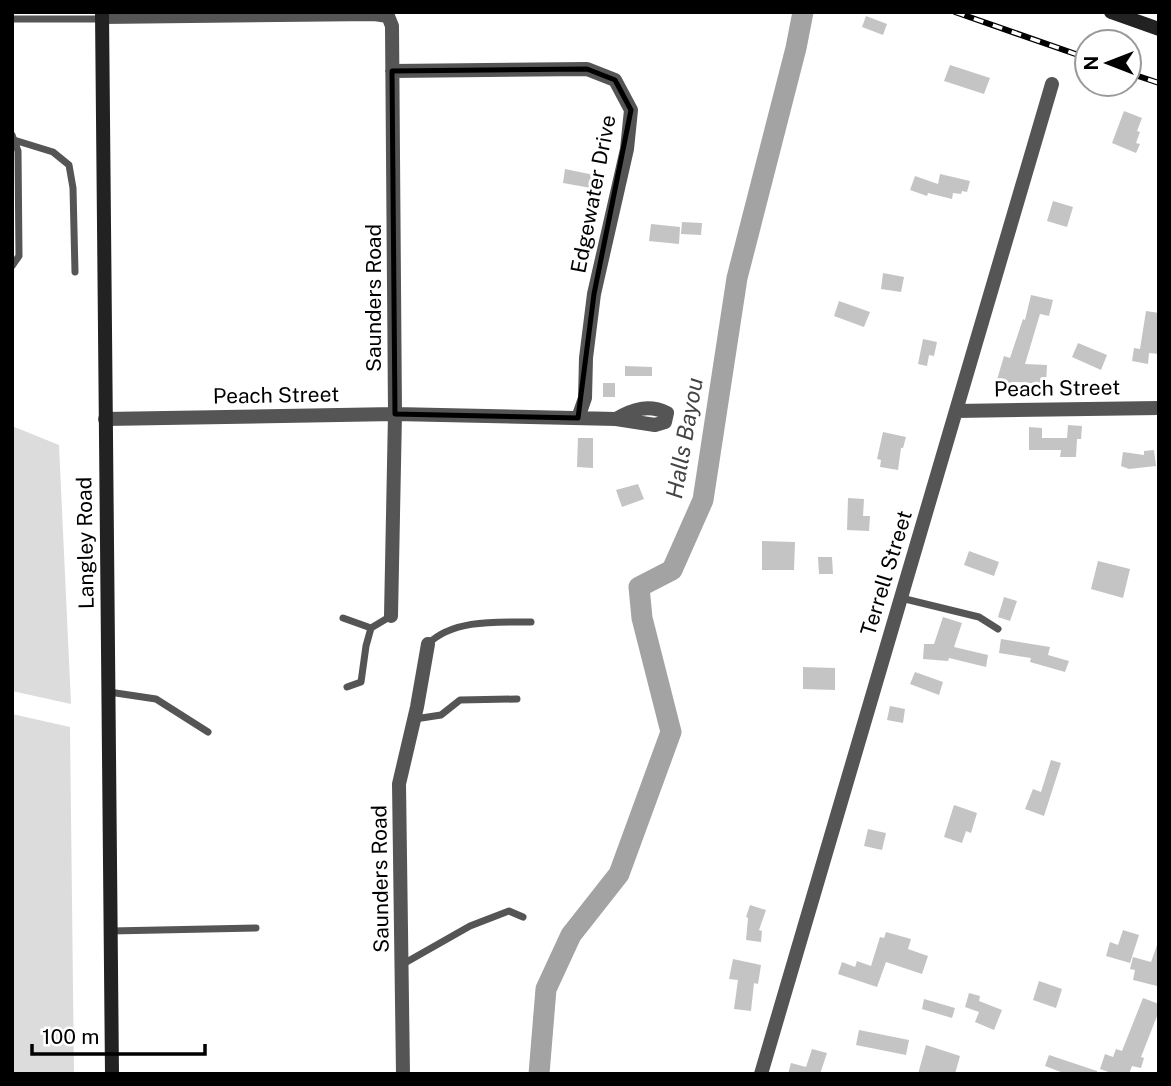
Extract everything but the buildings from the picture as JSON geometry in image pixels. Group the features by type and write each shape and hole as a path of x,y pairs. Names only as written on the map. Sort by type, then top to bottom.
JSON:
{"street":[{"path":"1111,12 1159,29"},
{"name":"Saunders Road","path":"102,16 388,14 391,26 392,71 395,414 391,616"},
{"name":"Langley Road","path":"102,16 111,1074"},
{"name":"Edgewater Drive","path":"392,71 587,69 615,80 632,110 594,294 586,358 585,398 578,418"},
{"name":"Terrell Street","path":"761,1074 1052,84"},
{"name":"Peach Street","path":"956,411 1159,408"},
{"name":"Peach Street","path":"105,419 395,414 616,419"},
{"name":"Saunders Road","path":"403,1074 399,784 415,719 428,644"}],"lane":[{"path":"16,17 102,16"},
{"path":"12,266 19,256 19,151 13,138"},
{"path":"13,138 53,152 69,165 73,188 75,272"},
{"path":"901,598 979,617 998,629"},
{"path":"347,687 361,682 371,628 391,616"},
{"path":"343,618 371,628"},
{"path":"428,644 436,636 476,623 531,622"},
{"path":"108,692 156,699 208,732"},
{"path":"415,719 441,715 460,700 516,699"},
{"path":"403,964 470,926 509,911 523,918"},
{"path":"111,931 256,928"}],"highlighted area":[{"path":"587,69 615,80 631,110 594,294 578,418 395,414 392,71"}],"shaded area":[{"path":"12,426 59,445 71,704 12,691"},
{"path":"12,714 70,727 74,1074 12,1074"}],"waterway":[{"name":"Halls Bayou","path":"539,1074 546,989 571,935 619,874 671,732 642,618 639,587 672,570 703,500 737,278 803,12"}],"railway":[{"path":"955,12 1073,53"},
{"path":"1143,78 1159,83"}]}
